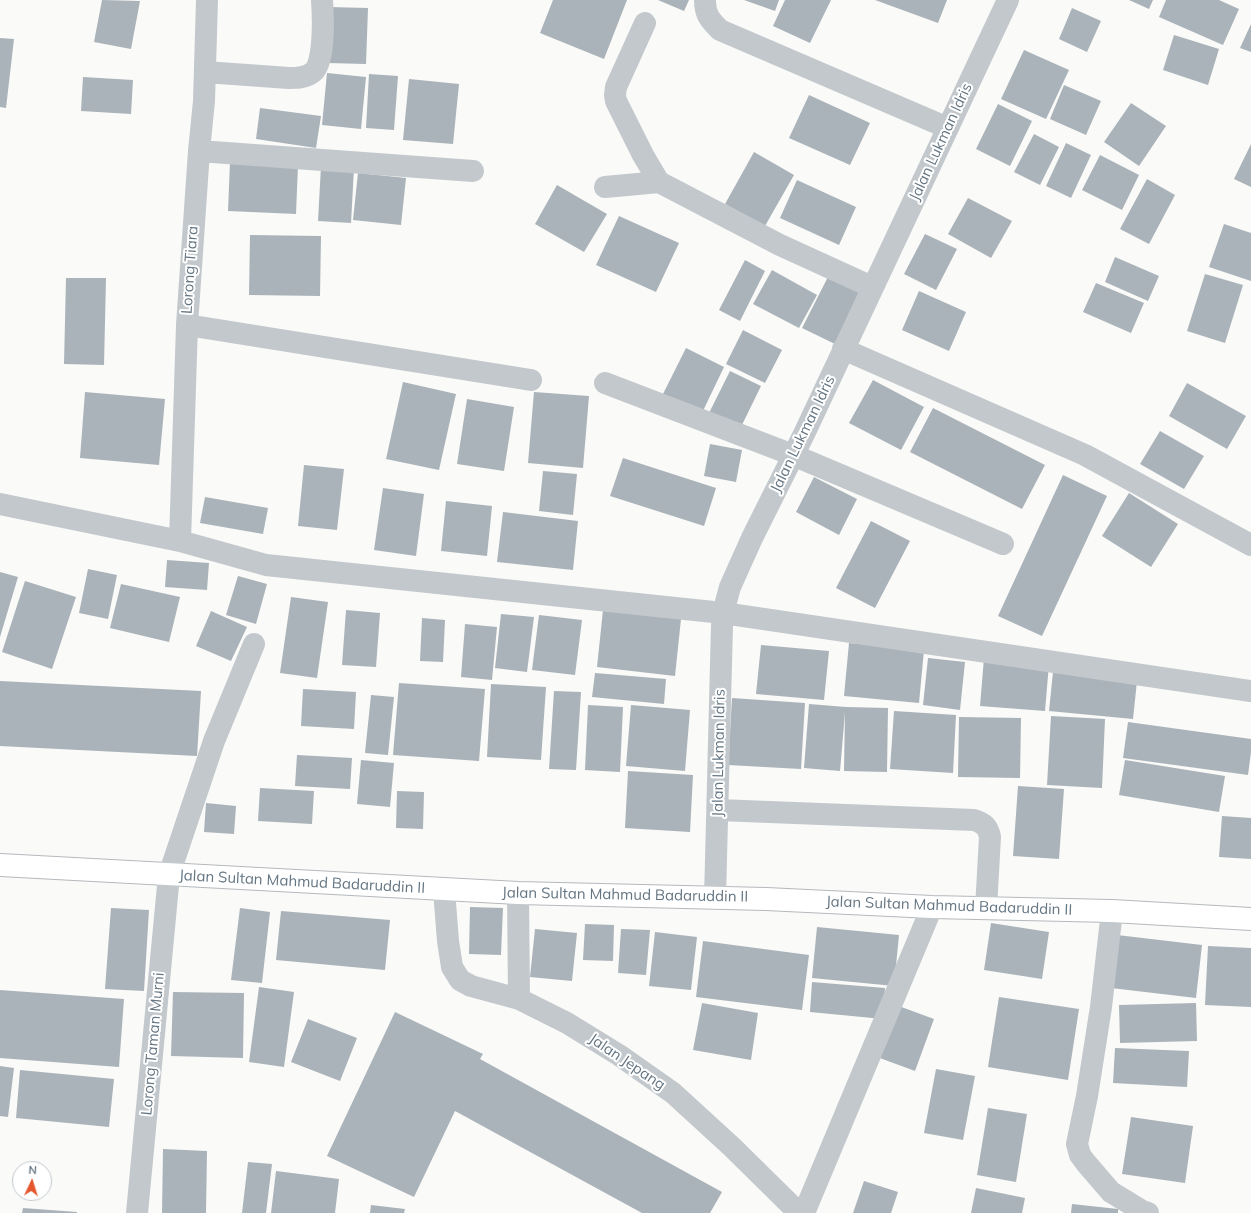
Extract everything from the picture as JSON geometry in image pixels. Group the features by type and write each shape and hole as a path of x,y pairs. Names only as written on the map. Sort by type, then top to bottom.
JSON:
{"highway":[{"name":"Jalan Sultan Mahmud Badaruddin II","path":"0,864 444,890 766,899 932,907 1112,911 1251,918"}],"street":[{"name":"Lorong Tiara","path":"180,541 186,324 204,101 207,0"},
{"path":"205,72 289,78 302,78 312,73 318,67 321,57 323,12 322,0"},
{"path":"705,0 706,11 710,21 720,30 948,128"},
{"name":"Jalan Lukman Idris","path":"715,898 722,625 723,613 730,587 1008,0"},
{"path":"645,23 616,87 615,95 616,101 643,155 659,182 780,245 872,287"},
{"path":"199,151 473,171"},
{"path":"605,187 659,182"},
{"path":"186,324 531,380"},
{"path":"843,350 1085,455 1251,545"},
{"path":"605,383 793,455 1003,544"},
{"path":"0,504 180,541 266,565 723,613 1251,691"},
{"name":"Lorong Taman Murni","path":"137,1213 169,875 214,741 254,644"},
{"path":"718,810 974,820 981,822 987,826 990,837 986,908"},
{"name":"Jalan Jepang","path":"444,890 448,942 452,967 460,980 471,986 519,999 567,1023 619,1055 673,1093 732,1147 799,1213"},
{"path":"518,893 519,999"},
{"path":"804,1213 932,907"},
{"path":"1112,911 1101,1007 1087,1096 1077,1144 1080,1155 1086,1164 1111,1192 1142,1211 1148,1213"}],"building":[{"path":"102,0 140,1 131,49 94,42"},
{"path":"553,0 627,0 604,59 540,33"},
{"path":"658,0 689,0 684,11"},
{"path":"744,0 779,0 775,11"},
{"path":"785,0 831,0 810,43 773,26"},
{"path":"875,0 947,0 938,23"},
{"path":"1129,0 1153,0 1149,9"},
{"path":"1166,0 1219,0 1239,9 1223,45 1159,17"},
{"path":"329,7 368,8 366,64 327,63"},
{"path":"1072,8 1101,21 1087,52 1059,39"},
{"path":"1251,24 1251,52 1240,48"},
{"path":"1174,35 1219,49 1208,85 1163,70"},
{"path":"0,38 14,39 6,108 0,107"},
{"path":"1024,50 1069,70 1046,119 1001,99"},
{"path":"327,73 366,77 361,129 322,125"},
{"path":"369,74 398,76 394,130 366,128"},
{"path":"83,77 133,80 131,114 81,111"},
{"path":"409,79 459,84 453,144 403,140"},
{"path":"1064,85 1101,101 1086,135 1050,119"},
{"path":"809,95 870,123 850,165 789,138"},
{"path":"1131,103 1166,126 1139,166 1104,142"},
{"path":"998,104 1032,121 1010,166 976,149"},
{"path":"260,108 321,116 316,148 256,139"},
{"path":"1034,134 1059,147 1040,185 1014,172"},
{"path":"1066,143 1091,155 1071,198 1046,186"},
{"path":"1251,144 1251,187 1234,179"},
{"path":"754,152 794,175 765,226 725,204"},
{"path":"1100,155 1139,175 1122,210 1082,190"},
{"path":"230,162 298,165 296,214 228,211"},
{"path":"321,166 354,168 351,223 318,221"},
{"path":"358,173 406,178 401,225 353,220"},
{"path":"1147,179 1175,195 1149,244 1120,229"},
{"path":"797,180 856,207 839,245 780,218"},
{"path":"557,185 607,214 584,252 535,224"},
{"path":"968,198 1012,221 991,258 948,234"},
{"path":"619,216 679,243 656,292 596,265"},
{"path":"1224,224 1251,233 1251,281 1209,267"},
{"path":"925,234 957,249 936,290 904,274"},
{"path":"250,235 321,236 320,296 249,295"},
{"path":"1115,257 1159,276 1148,301 1105,282"},
{"path":"745,260 765,271 740,321 719,310"},
{"path":"772,270 817,295 799,328 753,304"},
{"path":"831,271 866,288 837,345 802,328"},
{"path":"1205,274 1243,285 1225,343 1187,331"},
{"path":"66,278 106,278 104,365 64,364"},
{"path":"1096,283 1144,303 1131,333 1083,312"},
{"path":"919,291 966,312 949,351 902,330"},
{"path":"743,330 782,350 765,383 726,364"},
{"path":"686,348 724,367 701,415 662,396"},
{"path":"730,371 761,386 740,429 709,413"},
{"path":"873,380 924,407 901,450 849,423"},
{"path":"403,382 456,394 439,470 386,459"},
{"path":"1187,383 1246,416 1227,449 1169,416"},
{"path":"85,392 165,399 159,465 80,458"},
{"path":"534,392 589,396 583,468 528,463"},
{"path":"467,399 514,407 504,471 457,464"},
{"path":"933,408 1045,465 1022,509 910,452"},
{"path":"1160,431 1204,456 1184,489 1140,464"},
{"path":"710,444 742,450 736,482 704,476"},
{"path":"623,458 716,488 704,526 610,496"},
{"path":"304,465 344,469 337,530 298,526"},
{"path":"543,471 577,474 573,515 539,511"},
{"path":"1063,475 1107,496 1042,636 998,616"},
{"path":"814,477 857,499 839,535 796,512"},
{"path":"383,488 424,494 416,556 374,550"},
{"path":"1129,493 1178,524 1151,567 1102,536"},
{"path":"205,497 268,508 263,534 200,523"},
{"path":"446,501 492,506 487,556 441,551"},
{"path":"503,512 578,521 573,570 497,562"},
{"path":"871,521 910,541 875,608 836,588"},
{"path":"167,560 209,563 207,590 165,587"},
{"path":"88,569 117,575 108,619 79,613"},
{"path":"0,572 18,577 0,637"},
{"path":"238,576 267,584 256,624 226,615"},
{"path":"25,581 76,597 52,669 2,652"},
{"path":"121,584 180,597 169,642 110,628"},
{"path":"291,597 328,602 317,678 280,673"},
{"path":"346,610 380,613 376,667 342,665"},
{"path":"603,610 681,619 675,676 597,667"},
{"path":"211,611 247,627 231,661 196,646"},
{"path":"501,614 534,617 527,672 495,668"},
{"path":"539,615 582,620 575,675 532,670"},
{"path":"422,618 445,620 443,662 420,661"},
{"path":"465,624 497,627 492,680 461,677"},
{"path":"849,643 924,650 919,703 844,696"},
{"path":"761,645 829,651 824,700 756,694"},
{"path":"928,658 965,662 960,710 923,705"},
{"path":"984,658 1049,664 1045,711 980,706"},
{"path":"1053,672 1137,681 1133,719 1049,711"},
{"path":"595,673 666,679 664,704 592,697"},
{"path":"0,681 201,691 197,756 0,746"},
{"path":"399,683 485,689 479,761 393,755"},
{"path":"491,684 546,687 541,760 487,757"},
{"path":"303,689 356,692 354,729 301,726"},
{"path":"554,691 581,692 576,770 549,769"},
{"path":"371,695 394,697 388,755 365,753"},
{"path":"732,698 805,703 801,769 728,765"},
{"path":"809,704 888,708 887,772 844,771 845,712 840,771 804,768"},
{"path":"588,705 623,707 620,772 585,770"},
{"path":"631,705 690,710 685,771 626,766"},
{"path":"894,711 956,715 953,773 890,769"},
{"path":"1051,716 1105,719 1102,788 1047,785"},
{"path":"959,717 1021,718 1020,778 958,777"},
{"path":"1128,722 1251,739 1248,775 1123,758"},
{"path":"297,755 352,758 350,789 295,786"},
{"path":"361,760 394,763 390,807 357,804"},
{"path":"1125,760 1225,776 1219,812 1119,795"},
{"path":"628,771 693,775 690,832 625,828"},
{"path":"1018,786 1064,789 1059,859 1013,856"},
{"path":"260,788 314,791 312,824 258,821"},
{"path":"397,791 424,792 423,829 396,828"},
{"path":"206,803 236,806 234,834 204,832"},
{"path":"1222,816 1251,818 1251,859 1219,857"},
{"path":"470,907 503,908 501,955 469,954"},
{"path":"111,908 149,910 144,991 105,989"},
{"path":"240,908 270,912 262,983 231,980"},
{"path":"281,911 390,920 385,970 276,960"},
{"path":"991,923 1049,932 1042,979 984,970"},
{"path":"585,924 614,925 613,961 583,960"},
{"path":"817,927 899,935 894,986 812,978"},
{"path":"535,929 577,933 572,981 530,977"},
{"path":"621,929 650,930 646,975 618,973"},
{"path":"655,932 697,937 691,990 649,986"},
{"path":"1117,935 1202,945 1196,998 1111,988"},
{"path":"703,941 809,955 802,1010 696,997"},
{"path":"1208,946 1251,948 1251,1007 1205,1005"},
{"path":"812,982 885,988 883,1019 810,1012"},
{"path":"259,987 294,992 284,1067 249,1062"},
{"path":"0,990 124,999 119,1067 0,1058"},
{"path":"173,992 244,993 243,1058 171,1056"},
{"path":"999,997 1079,1009 1068,1080 988,1067"},
{"path":"702,1003 758,1013 751,1060 693,1050"},
{"path":"1196,1003 1197,1041 1120,1043 1119,1005"},
{"path":"896,1005 934,1019 915,1071 877,1057"},
{"path":"395,1012 483,1054 480,1059 722,1192 710,1213 642,1213 455,1111 414,1197 327,1156"},
{"path":"308,1019 357,1038 340,1081 291,1062"},
{"path":"1115,1048 1189,1051 1187,1087 1113,1083"},
{"path":"0,1066 14,1068 8,1117 0,1116"},
{"path":"936,1069 975,1076 963,1140 924,1133"},
{"path":"20,1070 114,1079 109,1127 16,1118"},
{"path":"988,1108 1027,1114 1016,1182 977,1175"},
{"path":"1131,1117 1193,1126 1185,1183 1122,1174"},
{"path":"163,1149 207,1151 206,1213 162,1213"},
{"path":"248,1162 272,1164 266,1213 242,1213"},
{"path":"276,1171 339,1179 335,1213 271,1213"},
{"path":"864,1181 898,1192 891,1213 853,1213"},
{"path":"976,1188 1025,1198 1022,1213 971,1213"},
{"path":"1072,1204 1118,1209 1118,1213 1071,1213"},
{"path":"371,1205 405,1209 404,1213 370,1213"},
{"path":"23,1208 77,1212 77,1213 22,1213"}]}
